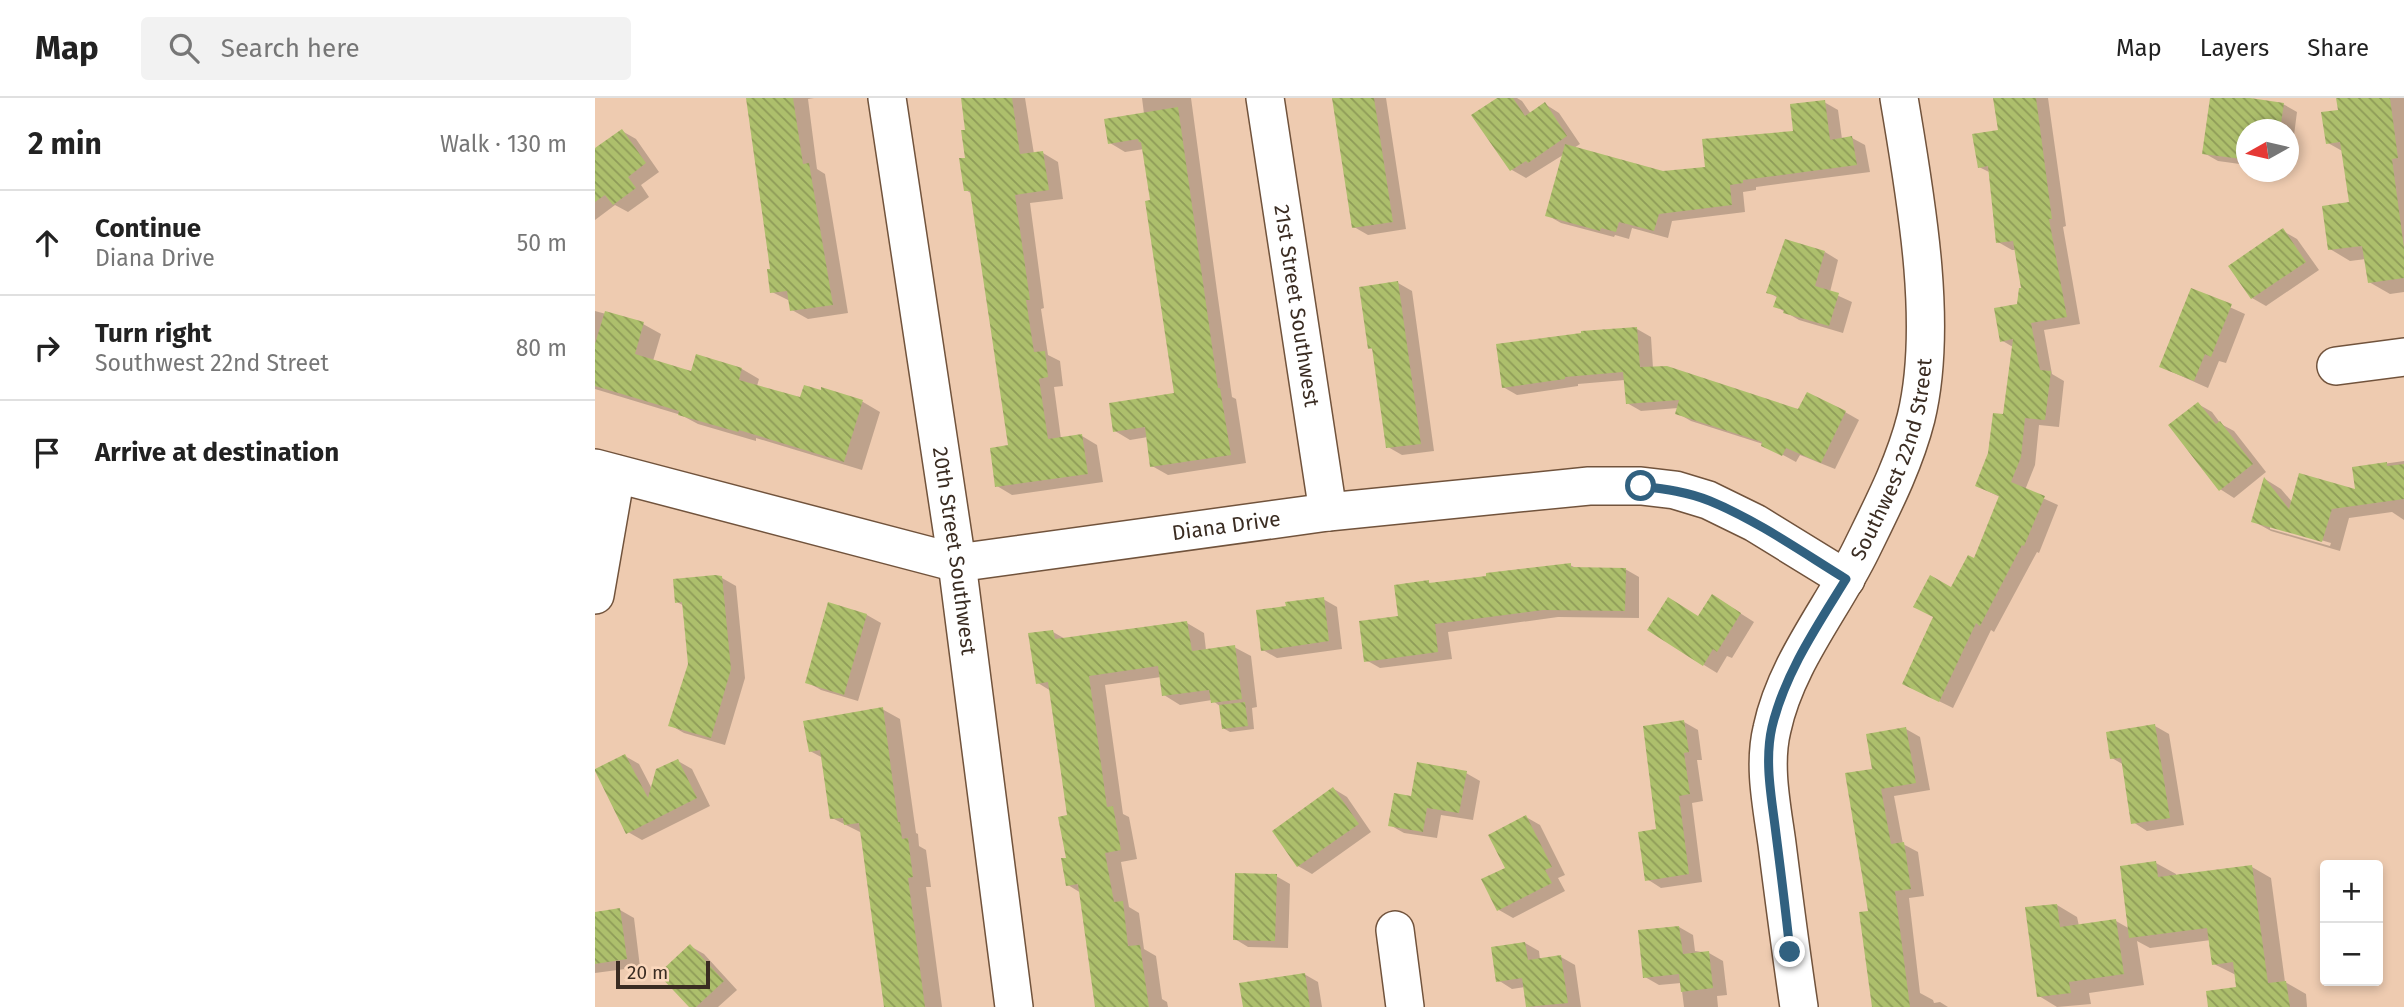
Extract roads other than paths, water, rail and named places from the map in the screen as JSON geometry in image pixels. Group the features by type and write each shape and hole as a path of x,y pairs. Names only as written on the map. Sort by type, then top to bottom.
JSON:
{"street":[{"name":"20th Street Southwest","path":"887,98 957,563 1014,1007"},
{"name":"21st Street Southwest","path":"1265,98 1328,512"},
{"name":"Southwest 22nd Street","path":"1798,1007 1770,784 1769,746 1772,727 1787,684 1811,635 1846,579 1893,485 1916,419 1924,375 1926,344 1921,263 1899,98"},
{"path":"2336,366 2404,357"},
{"name":"Diana Drive","path":"605,471 957,563 1328,512 1588,486 1641,486 1675,490 1709,500 1755,523 1846,579"},
{"path":"595,595 605,471"},
{"path":"1395,930 1405,1007"}]}
